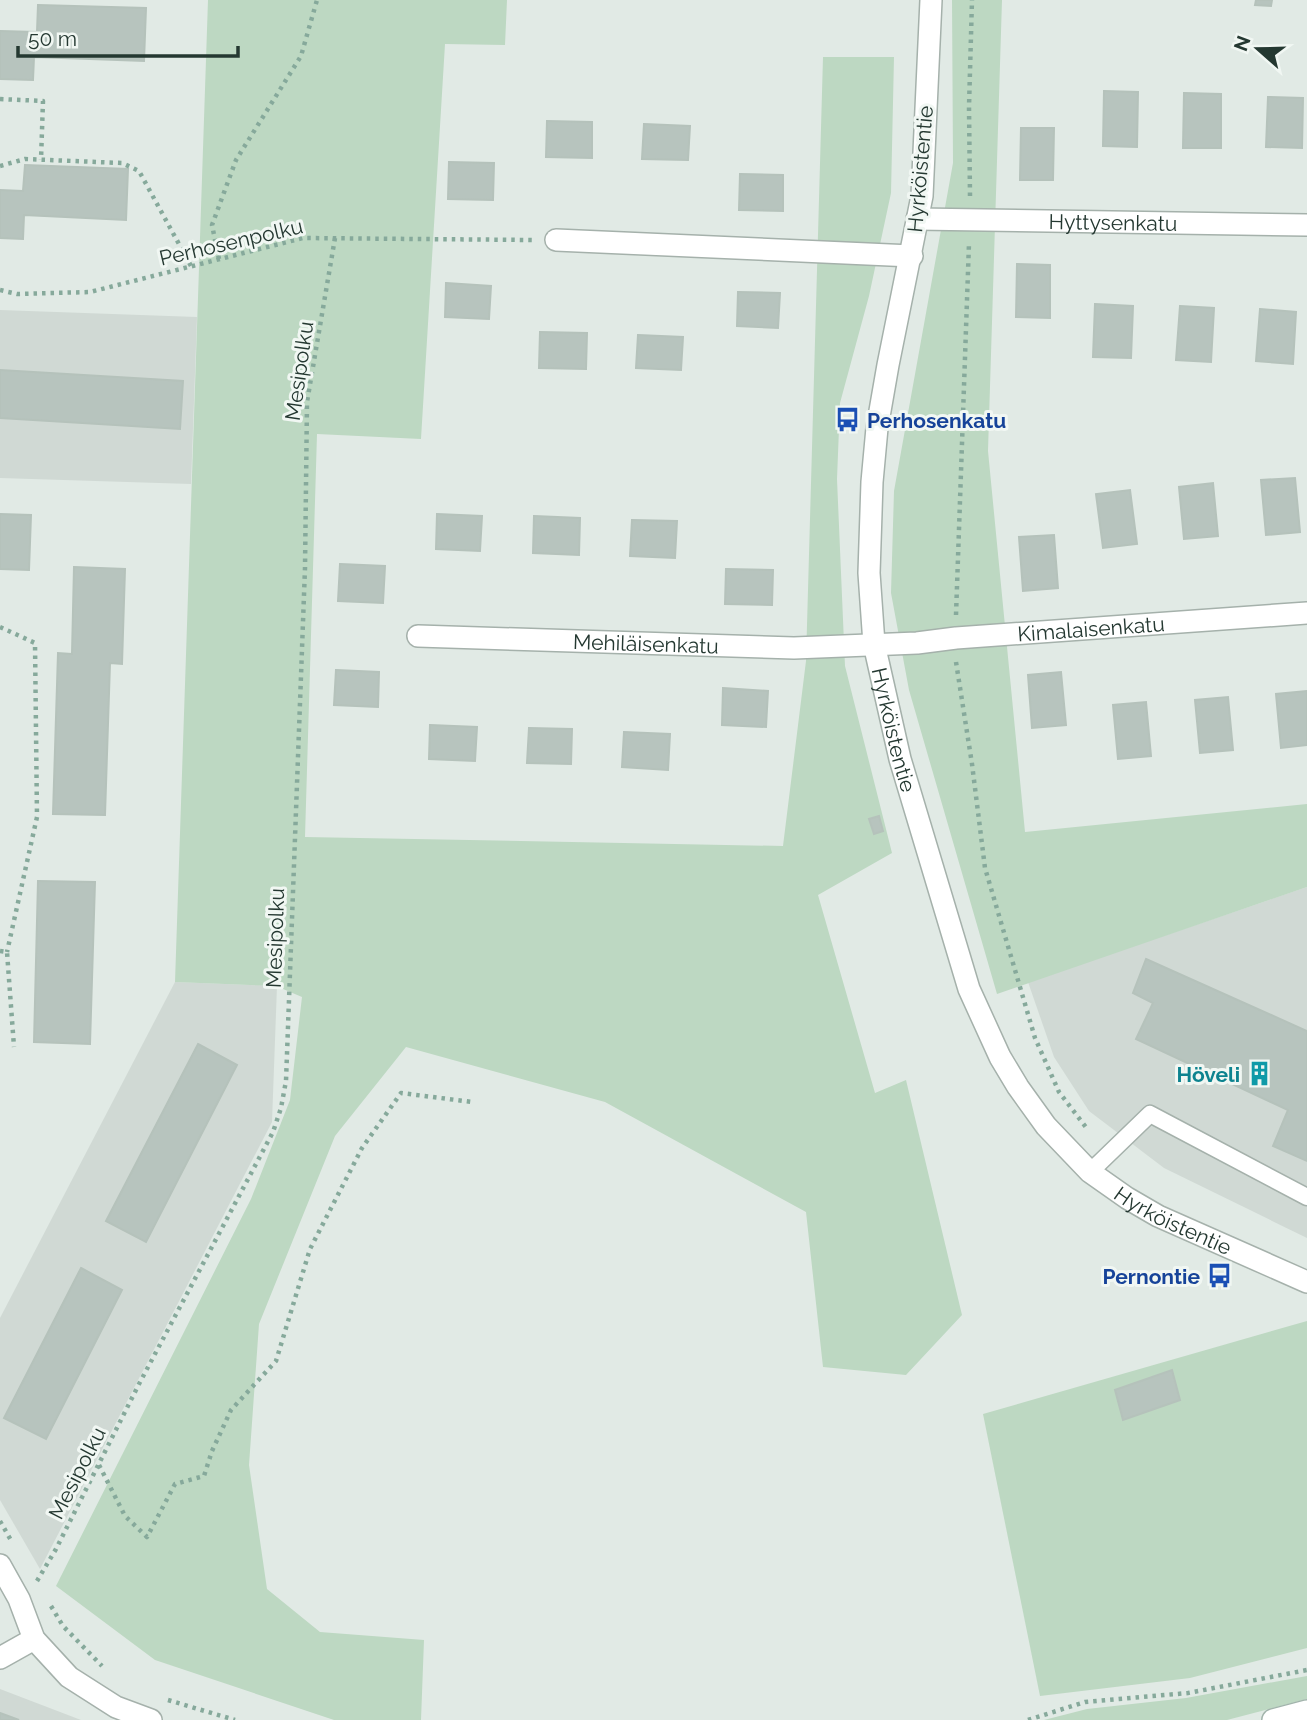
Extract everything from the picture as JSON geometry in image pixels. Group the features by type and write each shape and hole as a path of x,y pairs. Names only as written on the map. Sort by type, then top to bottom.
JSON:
{"street":[{"name":"Hyrköistentie","path":"931,0 922,196 888,365 873,468 869,573 874,644 900,759 969,989 1000,1057 1046,1126 1090,1172 1127,1199 1158,1216 1307,1282"},
{"name":"Hyttysenkatu","path":"917,219 1307,225"},
{"path":"556,240 912,256"},
{"name":"Kimalaisenkatu","path":"874,644 1307,613"},
{"name":"Mehiläisenkatu","path":"418,636 794,648 874,644"},
{"path":"0,1565 19,1599 34,1639 69,1677 117,1707 151,1720"},
{"path":"0,1658 34,1639"},
{"path":"1273,1720 1307,1711"}],"lane":[{"path":"1090,1172 1150,1114 1307,1197"}],"path":[{"path":"219,259 212,225 236,160 301,56 317,0"},
{"path":"972,0 969,107 971,221 954,655 972,764 985,868 1031,1026 1059,1092 1094,1138 1111,1153"},
{"path":"0,99 43,101 41,160"},
{"path":"0,166 26,159 122,163 139,171 191,266"},
{"name":"Perhosenpolku","path":"0,290 17,293 90,292 303,238 556,240"},
{"name":"Mesipolku","path":"36,1581 56,1549 273,1132 281,1108 286,1081 305,568 307,402 335,238"},
{"path":"0,627 35,643 37,817 7,952 14,1047"},
{"path":"0,951 7,952"},
{"path":"99,1465 125,1516 147,1537 176,1484 204,1476 231,1410 276,1361 310,1249 362,1148 401,1093 472,1102"},
{"path":"0,1521 18,1551"},
{"path":"30,1571 40,1587"},
{"path":"46,1597 63,1626 111,1673"},
{"path":"1028,1720 1085,1702 1188,1693 1307,1670"},
{"path":"162,1699 235,1720"}],"shaded area":[{"path":"0,310 197,317 191,484 0,478"},
{"path":"1307,887 1307,1238 1164,1168 1089,1111 1054,1057 1028,982"},
{"path":"175,982 277,986 272,1122 40,1569 0,1500 0,1318"},
{"path":"0,1689 81,1720 0,1720"}],"green space":[{"path":"208,0 507,0 505,45 445,44 421,439 317,434 305,837 783,846 806,661 823,57 894,57 891,193 869,296 840,403 837,479 845,666 892,853 818,895 875,1093 906,1080 962,1315 906,1375 823,1367 806,1212 605,1102 406,1047 335,1136 259,1324 249,1465 267,1589 320,1632 424,1640 421,1720 334,1720 155,1660 56,1586 251,1199 290,1100 302,997 276,986 175,982"},
{"path":"952,0 1002,0 988,451 1025,832 1307,804 1307,887 997,994 909,690 891,593 894,491 953,163"},
{"path":"1307,1321 1307,1648 1190,1678 1040,1696 983,1414"},
{"path":"1307,1676 1307,1699 1227,1720 1044,1720 1087,1709 1186,1698"}],"building":[{"path":"1256,0 1272,0 1271,6 1255,5"},
{"path":"38,5 146,8 144,61 34,57 33,80 0,79 0,31 37,32"},
{"path":"1104,91 1138,92 1137,147 1103,146"},
{"path":"1184,93 1221,94 1221,148 1183,148"},
{"path":"1268,97 1303,98 1302,148 1266,147"},
{"path":"547,121 592,122 592,158 546,157"},
{"path":"644,124 690,126 688,160 642,159"},
{"path":"1021,128 1054,128 1053,180 1020,180"},
{"path":"449,162 494,163 493,200 448,199"},
{"path":"25,165 128,169 126,220 24,215 23,239 0,238 0,190 23,191"},
{"path":"740,174 783,175 783,211 739,210"},
{"path":"1017,264 1050,265 1050,318 1016,317"},
{"path":"446,283 491,286 489,319 445,317"},
{"path":"738,292 780,293 778,328 737,326"},
{"path":"1095,304 1133,306 1131,358 1093,357"},
{"path":"1180,306 1214,308 1211,362 1176,360"},
{"path":"1260,309 1296,312 1293,364 1256,361"},
{"path":"540,332 587,333 586,369 539,368"},
{"path":"638,335 683,337 681,370 636,368"},
{"path":"0,370 183,381 180,429 0,418"},
{"path":"1295,478 1300,532 1266,535 1261,480"},
{"path":"1213,483 1218,536 1184,539 1179,487"},
{"path":"1130,490 1137,544 1103,548 1096,494"},
{"path":"0,514 31,515 29,570 0,569"},
{"path":"437,514 482,516 480,551 436,549"},
{"path":"534,516 580,518 579,555 533,553"},
{"path":"632,520 677,521 675,558 630,556"},
{"path":"1054,535 1058,588 1023,591 1019,537"},
{"path":"340,564 385,566 383,603 338,601"},
{"path":"74,567 125,569 122,664 110,663 105,815 53,814 58,653 72,654"},
{"path":"726,569 773,570 772,605 725,604"},
{"path":"336,670 379,672 378,707 334,705"},
{"path":"1061,672 1066,725 1032,728 1028,675"},
{"path":"723,688 768,691 766,727 722,725"},
{"path":"1307,691 1307,745 1281,748 1276,694"},
{"path":"1228,697 1233,750 1200,753 1195,700"},
{"path":"1146,702 1151,756 1118,759 1113,705"},
{"path":"430,725 477,727 475,761 429,759"},
{"path":"529,728 572,729 571,764 527,763"},
{"path":"624,732 670,734 668,770 622,767"},
{"path":"879,816 883,831 874,834 869,819"},
{"path":"38,881 95,882 90,1044 34,1042"},
{"name":"Höveli","path":"1146,959 1307,1031 1307,1161 1273,1146 1288,1110 1136,1039 1153,1003 1133,993"},
{"path":"198,1044 237,1065 146,1242 106,1221"},
{"path":"81,1268 122,1290 46,1439 4,1418"},
{"path":"1172,1370 1180,1400 1123,1420 1115,1390"},
{"path":"0,1713 19,1720 0,1720"}],"place":[{"name":"Perhosenkatu","path":"847,420"},
{"name":"Höveli","path":"1260,1074"},
{"name":"Pernontie","path":"1220,1276"}]}
